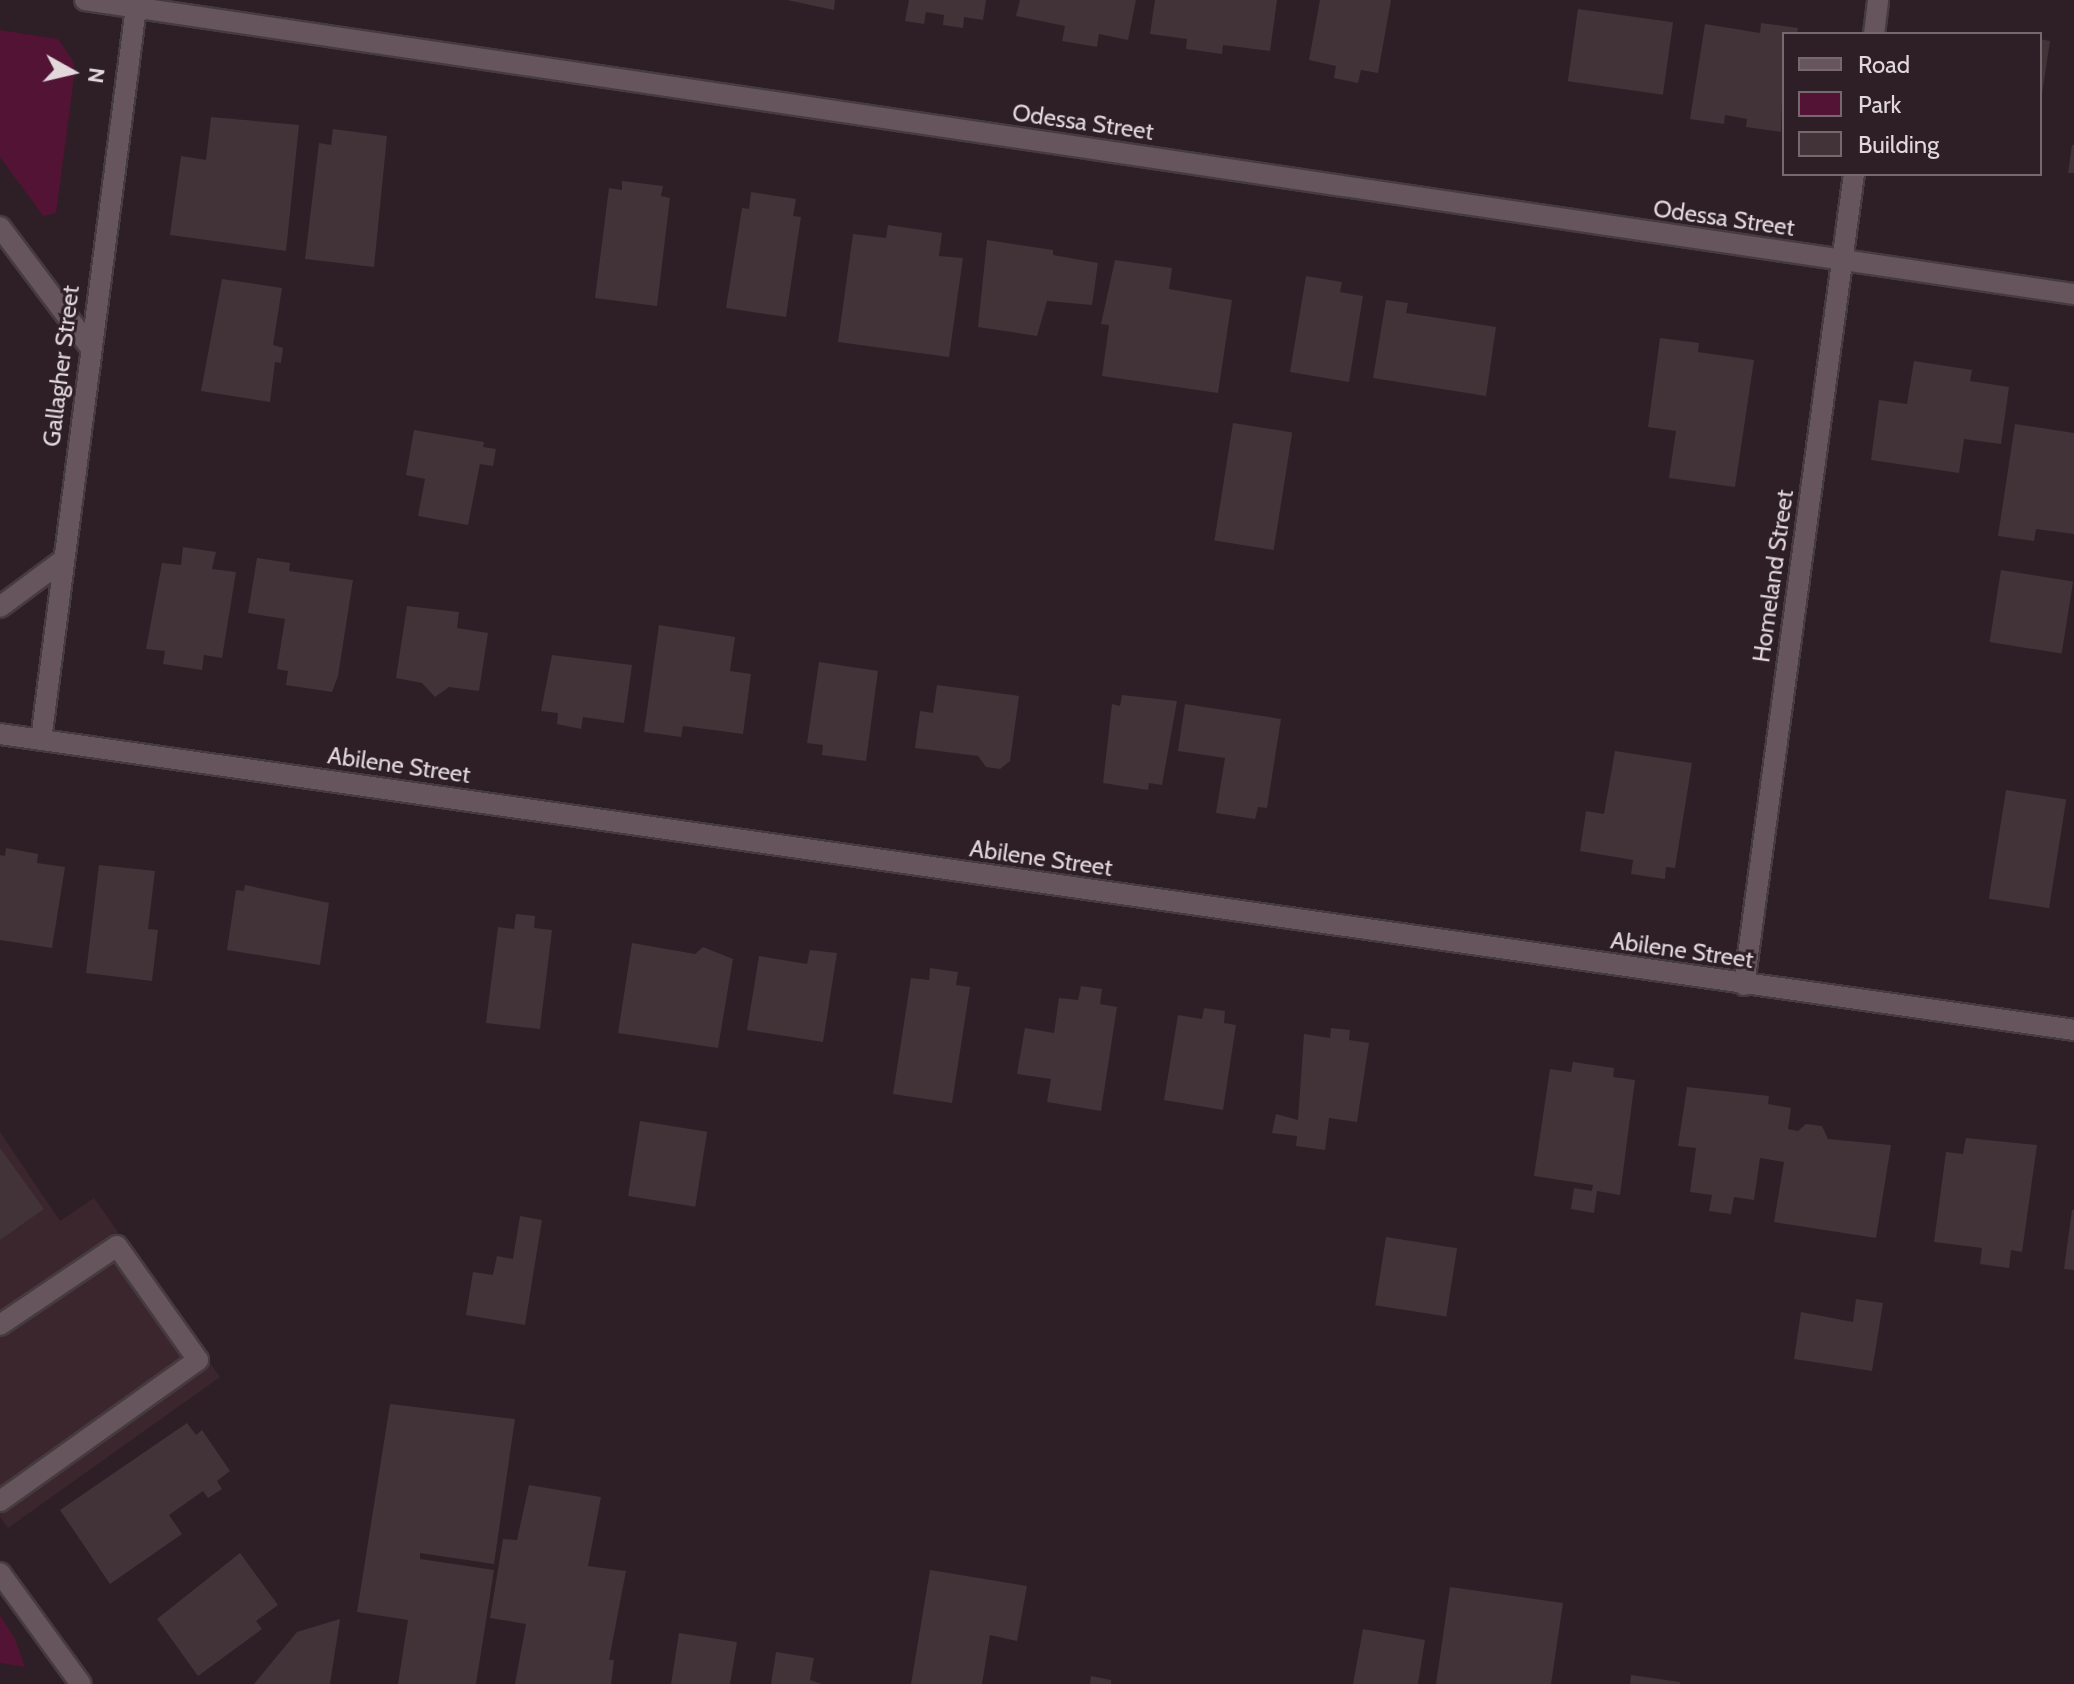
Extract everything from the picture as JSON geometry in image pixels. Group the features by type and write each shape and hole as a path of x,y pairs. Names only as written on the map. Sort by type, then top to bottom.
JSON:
{"street":[{"name":"Odessa Street","path":"85,0 136,4 1842,262 2074,294"},
{"path":"1874,32 1878,0"},
{"name":"Gallagher Street","path":"41,740 136,4"},
{"name":"Homeland Street","path":"1744,985 1854,176"},
{"path":"0,227 90,347"},
{"path":"0,607 62,561"},
{"name":"Abilene Street","path":"0,734 2074,1030"},
{"path":"0,1325 117,1246 198,1360 0,1501"},
{"path":"0,1573 81,1684"}],"shaded area":[{"path":"0,1132 60,1221 94,1198 220,1377 8,1528 0,1517"}],"green space":[{"path":"0,30 58,39 72,59 75,70 56,213 43,216 0,157"},
{"path":"0,1615 15,1639 25,1667 0,1663"}],"building":[{"path":"787,0 835,0 834,10"},
{"path":"909,0 986,0 983,20 964,17 963,28 943,25 944,15 926,12 924,24 905,21"},
{"path":"1020,0 1136,0 1128,40 1099,34 1097,47 1062,41 1065,26 1016,16"},
{"path":"1155,0 1277,0 1270,51 1223,45 1222,54 1186,49 1187,39 1150,34"},
{"path":"1320,0 1391,0 1378,73 1361,70 1358,83 1334,78 1336,66 1309,60"},
{"path":"1578,9 1673,22 1663,95 1568,81"},
{"path":"1761,23 1798,28 1797,32 1782,32 1781,132 1746,127 1747,119 1725,115 1724,124 1690,119 1705,24 1760,33"},
{"path":"2042,39 2050,41 2042,94"},
{"path":"211,117 299,125 286,251 170,235 181,156 206,160"},
{"path":"333,129 387,136 374,267 305,259 319,143 331,145"},
{"path":"2072,145 2074,173 2068,173"},
{"path":"622,181 663,186 661,196 670,198 657,306 595,298 609,188 622,190"},
{"path":"751,192 796,199 793,216 801,217 786,317 726,308 742,208 749,209"},
{"path":"888,225 942,233 939,256 963,258 949,357 838,342 853,234 886,238"},
{"path":"987,240 1053,250 1053,255 1098,263 1092,305 1047,301 1037,336 978,327"},
{"path":"1115,260 1172,268 1169,289 1232,300 1218,393 1102,376 1109,325 1101,324"},
{"path":"1306,276 1342,282 1340,292 1363,296 1349,382 1290,372"},
{"path":"222,279 282,288 273,345 283,348 281,363 275,362 270,402 201,391"},
{"path":"1386,300 1408,303 1406,313 1496,327 1486,396 1373,378"},
{"path":"1660,338 1699,343 1698,352 1754,360 1735,487 1669,478 1676,431 1648,427"},
{"path":"1914,361 1972,370 1970,381 2009,387 2001,444 1964,439 1959,473 1871,460 1879,400 1907,404"},
{"path":"1233,423 1292,432 1274,550 1214,541"},
{"path":"2015,424 2074,433 2074,534 2036,529 2034,541 1998,536"},
{"path":"414,430 484,442 483,447 496,449 493,466 480,464 468,525 418,516 425,479 406,475"},
{"path":"183,547 216,552 212,569 236,572 222,658 204,655 202,670 163,664 165,651 146,649 162,563 181,565"},
{"path":"257,558 290,563 289,571 353,580 338,676 332,692 286,685 288,671 277,669 285,619 248,613"},
{"path":"2001,570 2073,581 2062,654 1990,642"},
{"path":"407,606 459,612 457,628 488,633 479,691 449,687 435,697 422,683 396,678"},
{"path":"659,625 735,637 730,671 751,674 743,734 683,726 681,737 644,732"},
{"path":"552,655 632,665 624,723 583,717 581,729 557,724 558,713 541,711"},
{"path":"819,662 878,671 866,761 822,755 823,745 807,743"},
{"path":"937,685 1019,696 1010,761 1000,769 986,767 978,756 915,748 920,711 933,713"},
{"path":"1122,695 1177,701 1162,785 1149,783 1148,790 1103,783 1112,704 1120,706"},
{"path":"1185,704 1281,719 1267,808 1258,807 1255,819 1216,813 1225,758 1178,751"},
{"path":"1615,751 1692,763 1675,868 1666,867 1665,879 1631,874 1633,860 1580,851 1586,811 1604,814"},
{"path":"2006,790 2066,800 2049,908 1989,899"},
{"path":"6,848 38,854 37,863 65,867 52,948 0,940 0,855 5,856"},
{"path":"99,865 155,871 148,929 158,930 152,981 86,973"},
{"path":"245,885 329,903 320,965 227,950 236,890 244,891"},
{"path":"516,914 535,916 534,928 552,930 540,1029 486,1023 498,927 514,929"},
{"path":"632,943 695,954 703,947 733,959 718,1048 618,1033"},
{"path":"810,950 837,953 823,1042 747,1030 759,956 807,964"},
{"path":"930,968 958,972 956,985 970,987 952,1103 893,1094 911,978 929,980"},
{"path":"1081,986 1102,989 1100,1004 1117,1007 1101,1111 1047,1102 1051,1079 1017,1074 1025,1028 1054,1033 1059,998 1078,1000"},
{"path":"1204,1008 1225,1011 1224,1023 1236,1025 1223,1110 1164,1100 1178,1015 1202,1019"},
{"path":"1331,1028 1350,1030 1349,1040 1369,1043 1357,1122 1329,1118 1325,1150 1296,1146 1297,1136 1272,1133 1276,1114 1298,1120 1304,1034 1330,1038"},
{"path":"1573,1062 1614,1068 1613,1077 1635,1080 1620,1195 1597,1191 1594,1213 1571,1209 1574,1188 1592,1191 1593,1185 1534,1176 1550,1069 1571,1072"},
{"path":"1687,1087 1769,1096 1768,1104 1791,1108 1788,1129 1798,1131 1806,1124 1822,1126 1828,1139 1891,1145 1876,1238 1774,1222 1784,1162 1760,1158 1754,1200 1734,1197 1731,1214 1709,1211 1712,1195 1690,1192 1696,1148 1678,1146"},
{"path":"640,1121 707,1132 695,1207 628,1196"},
{"path":"1966,1138 2037,1145 2022,1252 2011,1250 2009,1268 1980,1264 1982,1248 1934,1242 1946,1152 1963,1154"},
{"path":"0,1148 44,1209 0,1240"},
{"path":"2074,1210 2074,1270 2064,1269"},
{"path":"520,1216 542,1220 525,1325 466,1315 473,1272 493,1275 497,1256 513,1259"},
{"path":"1386,1237 1457,1248 1446,1316 1375,1305"},
{"path":"1856,1299 1883,1303 1872,1371 1794,1359 1801,1312 1853,1322"},
{"path":"390,1404 515,1419 494,1564 420,1553 420,1559 494,1570 476,1684 398,1684 408,1620 357,1612"},
{"path":"187,1423 196,1435 202,1430 230,1471 217,1481 222,1489 208,1498 203,1491 169,1515 182,1534 110,1584 60,1510"},
{"path":"529,1485 601,1497 588,1566 626,1571 609,1660 614,1660 611,1684 515,1684 526,1624 490,1618 503,1539 517,1540"},
{"path":"240,1553 278,1605 256,1621 262,1629 198,1676 157,1619"},
{"path":"930,1570 1027,1586 1017,1641 990,1635 982,1684 911,1684"},
{"path":"1450,1587 1563,1603 1551,1684 1436,1684"},
{"path":"340,1619 330,1684 254,1684 297,1632"},
{"path":"1363,1629 1425,1640 1418,1684 1353,1684"},
{"path":"679,1633 737,1642 730,1684 671,1684"},
{"path":"776,1652 814,1658 810,1680 822,1684 771,1684"},
{"path":"1631,1675 1680,1682 1680,1684 1630,1684"},
{"path":"1091,1676 1111,1680 1111,1684 1090,1684"}]}
